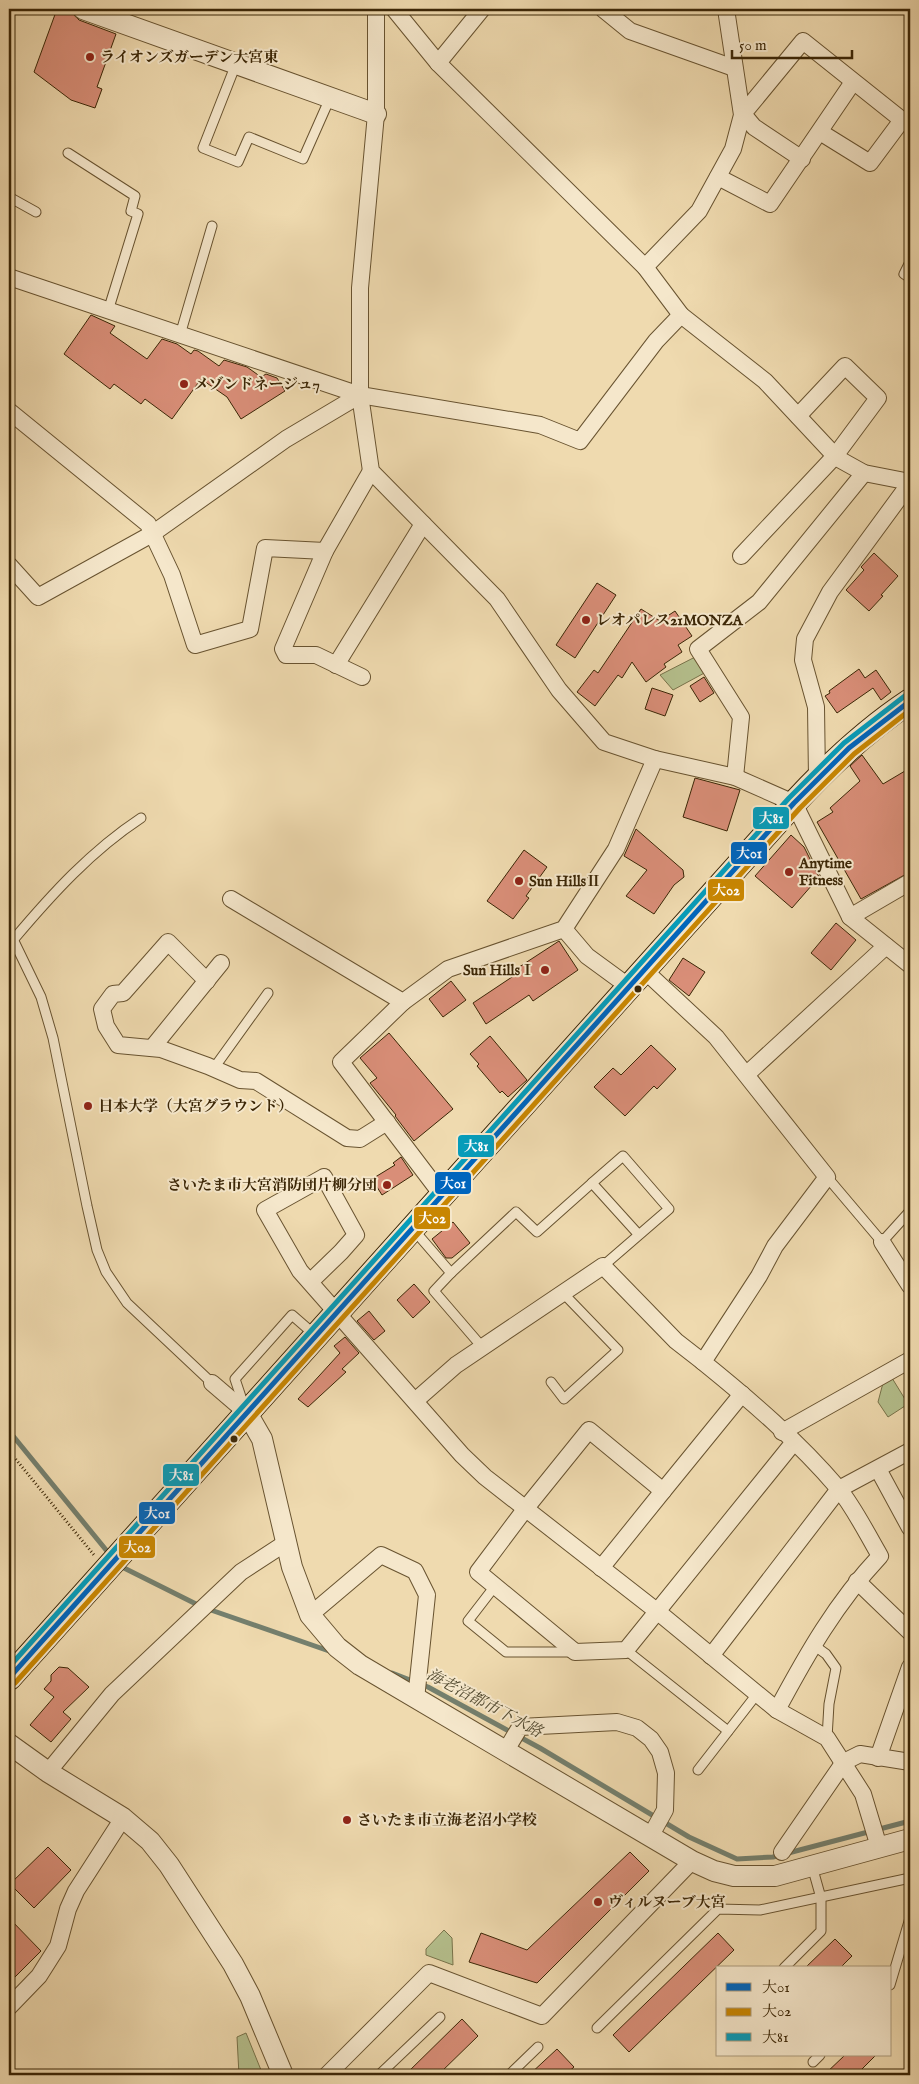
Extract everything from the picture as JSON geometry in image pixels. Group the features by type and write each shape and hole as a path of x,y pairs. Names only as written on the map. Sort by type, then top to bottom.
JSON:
{"main road":[{"path":"9,1678 635,978 817,778 864,734 910,701"}],"street":[{"path":"83,9 376,114"},
{"path":"376,9 376,114 360,288 360,395 371,471 497,599 559,690 604,742 655,759 735,777 794,803 850,917 910,965"},
{"path":"394,9 438,63 644,267 681,315 764,381 835,456 864,472 910,482 830,592 805,639 803,660 816,706 817,778"},
{"path":"438,63 482,9"},
{"path":"604,9 630,31 734,68"},
{"path":"644,267 699,211 733,149 742,115 726,9"},
{"path":"742,115 803,41 902,120 870,163 820,132"},
{"path":"718,177 770,204 853,82"},
{"path":"742,115 744,114 754,127 802,159"},
{"path":"9,277 360,395 540,425 580,441 656,341 681,315"},
{"path":"742,556 835,456 878,398 845,366 798,416"},
{"path":"9,565 38,596 152,534 286,439 360,395"},
{"path":"9,411 148,524 172,575 195,645 250,629 265,548 325,551"},
{"path":"362,678 316,655 286,655 283,649 325,551 371,471"},
{"path":"735,777 741,717 698,648 758,602 864,472"},
{"path":"336,665 423,524"},
{"path":"442,1195 341,1062 403,1002 448,969 564,929 616,849 655,759"},
{"path":"850,917 910,882"},
{"path":"231,898 403,1002"},
{"path":"564,929 587,956 635,978 716,1037 827,1177 775,1246 759,1276 703,1362"},
{"path":"207,981 168,942 123,993 113,994 102,1010 106,1026 118,1045 162,1049 214,1068 240,1080 256,1081 347,1138 360,1139 386,1122"},
{"path":"747,1074 886,946"},
{"path":"152,1048 221,963"},
{"path":"310,1282 356,1235 324,1177 265,1210 300,1271 479,1472 658,1612 777,1710 828,1738 863,1794 879,1847"},
{"path":"882,1242 910,1286"},
{"path":"414,1401 456,1365 603,1266 676,1341 742,1394 839,1489 880,1556 857,1581 812,1644 777,1710"},
{"path":"663,1491 589,1430 526,1508 478,1572 575,1652 626,1650 658,1612 788,1437 910,1360"},
{"path":"212,1383 247,1413 262,1439 297,1583 310,1615 337,1647 360,1665 416,1700 650,1837 714,1871 753,1878 775,1876 910,1839"},
{"path":"601,1568 742,1394"},
{"path":"711,1656 839,1489 910,1451"},
{"path":"878,1469 910,1528"},
{"path":"48,1772 112,1694 241,1572 286,1542"},
{"path":"310,1615 381,1555 415,1571 427,1595 416,1700"},
{"path":"857,1581 910,1632"},
{"path":"878,1758 910,1667"},
{"path":"505,1752 520,1727 617,1722 637,1728 651,1739 660,1752 666,1773 665,1810 650,1837"},
{"path":"9,1744 48,1772 123,1818 150,1841 212,1929 250,1996 283,2075"},
{"path":"782,1852 844,1762 860,1754 910,1762"},
{"path":"9,2007 39,1976 58,1946 68,1909 76,1891 123,1818"},
{"path":"327,2075 429,1973 542,2016 692,1861"}],"lane":[{"path":"236,64 203,148 238,162 249,136 303,159 330,98"},
{"path":"68,153 135,196 131,211 138,214 108,311"},
{"path":"9,198 36,212"},
{"path":"180,335 212,226"},
{"path":"910,262 904,274 910,278"},
{"path":"14,939 50,897 85,861 116,834 141,818"},
{"path":"9,931 41,997 53,1038 97,1250 106,1272 127,1304 161,1333 212,1383"},
{"path":"214,1068 268,993"},
{"path":"483,1348 434,1290 516,1212 537,1232 623,1156 669,1209 603,1266"},
{"path":"827,1177 882,1242 910,1211"},
{"path":"592,1183 639,1235"},
{"path":"412,1229 451,1273"},
{"path":"551,1382 564,1398 618,1350 563,1293"},
{"path":"247,1413 235,1379 292,1315 316,1336"},
{"path":"495,1586 468,1621 475,1628 506,1652 575,1652"},
{"path":"812,1644 826,1654 836,1668 829,1704 828,1738"},
{"path":"626,1650 728,1731"},
{"path":"698,1770 757,1694"},
{"path":"786,1966 821,1931 821,1898 812,1866"},
{"path":"596,2028 718,1910 760,1910 910,1878"},
{"path":"892,1978 910,1918"},
{"path":"379,2075 440,2017"},
{"path":"509,2075 538,2047"},
{"path":"812,2062 819,2056"}],"path":[{"path":"9,1451 96,1557"}],"green space":[{"path":"699,655 708,671 673,690 660,675"},
{"path":"892,1378 908,1404 888,1417 878,1402 883,1383"},
{"path":"444,1930 452,1938 453,1965 426,1955 426,1949"},
{"path":"246,2033 263,2075 239,2075 237,2037"}],"building":[{"name":"ライオンズガーデン大宮東","path":"57,9 73,14 79,20 116,34 97,87 102,89 95,108 71,100 34,72"},
{"path":"91,315 115,326 110,333 147,359 162,339 177,344 191,354 194,350 198,351 219,366 224,360 247,367 261,377 266,374 277,378 285,391 241,419 227,397 201,379 172,419 145,399 141,404 114,384 110,389 64,354"},
{"path":"874,553 898,576 869,611 846,590 864,570 861,567"},
{"name":"レオパレス21MONZA","path":"597,583 616,595 575,658 556,645"},
{"path":"641,609 660,621 675,611 692,636 678,645 682,652 664,664 666,667 646,682 632,662 622,678 618,675 595,706 577,692 594,670 598,673"},
{"path":"859,669 865,678 876,670 891,692 881,700 873,688 837,713 825,696"},
{"path":"704,677 714,693 700,702 690,686"},
{"path":"652,688 673,695 665,716 645,709"},
{"path":"862,755 883,784 910,768 910,872 861,899 817,822 833,812 830,808 860,781 850,766"},
{"path":"695,778 740,790 727,831 683,817"},
{"path":"636,829 683,870 684,877 674,885 654,914 626,896 647,870 624,856"},
{"path":"791,835 804,847 819,877 792,908 755,876"},
{"name":"Sun HillsⅡ","path":"524,850 547,867 526,896 529,898 513,919 487,901"},
{"path":"836,923 856,940 831,970 811,953"},
{"name":"Sun HillsⅠ","path":"559,941 578,970 533,1001 529,995 486,1024 473,1003 515,975 513,971"},
{"path":"683,958 705,972 689,996 669,980"},
{"path":"451,981 466,1000 443,1017 429,999"},
{"path":"389,1033 453,1109 414,1141 370,1083 377,1078 360,1058"},
{"path":"490,1036 527,1080 508,1097 502,1091 500,1093 477,1066 479,1064 470,1054"},
{"path":"651,1045 676,1069 657,1089 654,1086 625,1116 594,1087 613,1068 621,1075"},
{"path":"401,1157 413,1175 382,1195 372,1179 395,1165 393,1163"},
{"path":"453,1222 470,1243 452,1258 446,1258 432,1239"},
{"path":"414,1284 430,1302 413,1318 397,1300"},
{"path":"369,1311 385,1331 374,1340 357,1321"},
{"path":"345,1337 359,1353 342,1369 346,1372 308,1407 298,1399 340,1353 334,1346"},
{"path":"59,1667 68,1668 89,1687 63,1712 71,1719 51,1742 30,1725 54,1697 44,1689 51,1681 51,1675"},
{"path":"48,1847 71,1870 34,1908 10,1884"},
{"name":"ヴィルヌーブ大宮","path":"630,1852 649,1871 537,1983 469,1962 481,1933 527,1950"},
{"path":"9,1918 41,1951 9,1983"},
{"path":"718,1933 734,1950 629,2052 613,2035"},
{"path":"835,1939 852,1956 842,1966 807,1966"},
{"path":"462,2019 478,2036 438,2075 405,2075"},
{"path":"557,2049 574,2067 565,2075 529,2075"},
{"path":"844,2056 875,2056 856,2075 824,2075"}],"waterway":[{"name":"海老沼都市下水路","path":"9,1431 111,1556"},
{"name":"海老沼都市下水路","path":"118,1565 200,1606"},
{"name":"海老沼都市下水路","path":"208,1609 332,1652"},
{"name":"海老沼都市下水路","path":"392,1673 428,1687 540,1748 689,1837 737,1859 773,1857 910,1821"}],"transit line":[{"name":"大81","path":"9,1667 789,798 844,743 906,695"},
{"name":"大01","path":"9,1678 794,803 849,748 910,701"},
{"name":"大02","path":"15,1683 800,808 854,754 910,710"}],"place":[{"name":"ライオンズガーデン大宮東","path":"90,57"},
{"name":"メゾンドネージュ7","path":"184,384"},
{"name":"レオパレス21MONZA","path":"586,620"},
{"name":"Anytime Fitness","path":"789,872"},
{"name":"Sun HillsⅡ","path":"519,881"},
{"name":"Sun HillsⅠ","path":"545,970"},
{"name":"日本大学（大宮グラウンド）","path":"88,1106"},
{"name":"さいたま市大宮消防団片柳分団","path":"387,1185"},
{"name":"さいたま市立海老沼小学校","path":"347,1820"},
{"name":"ヴィルヌーブ大宮","path":"598,1902"}]}
